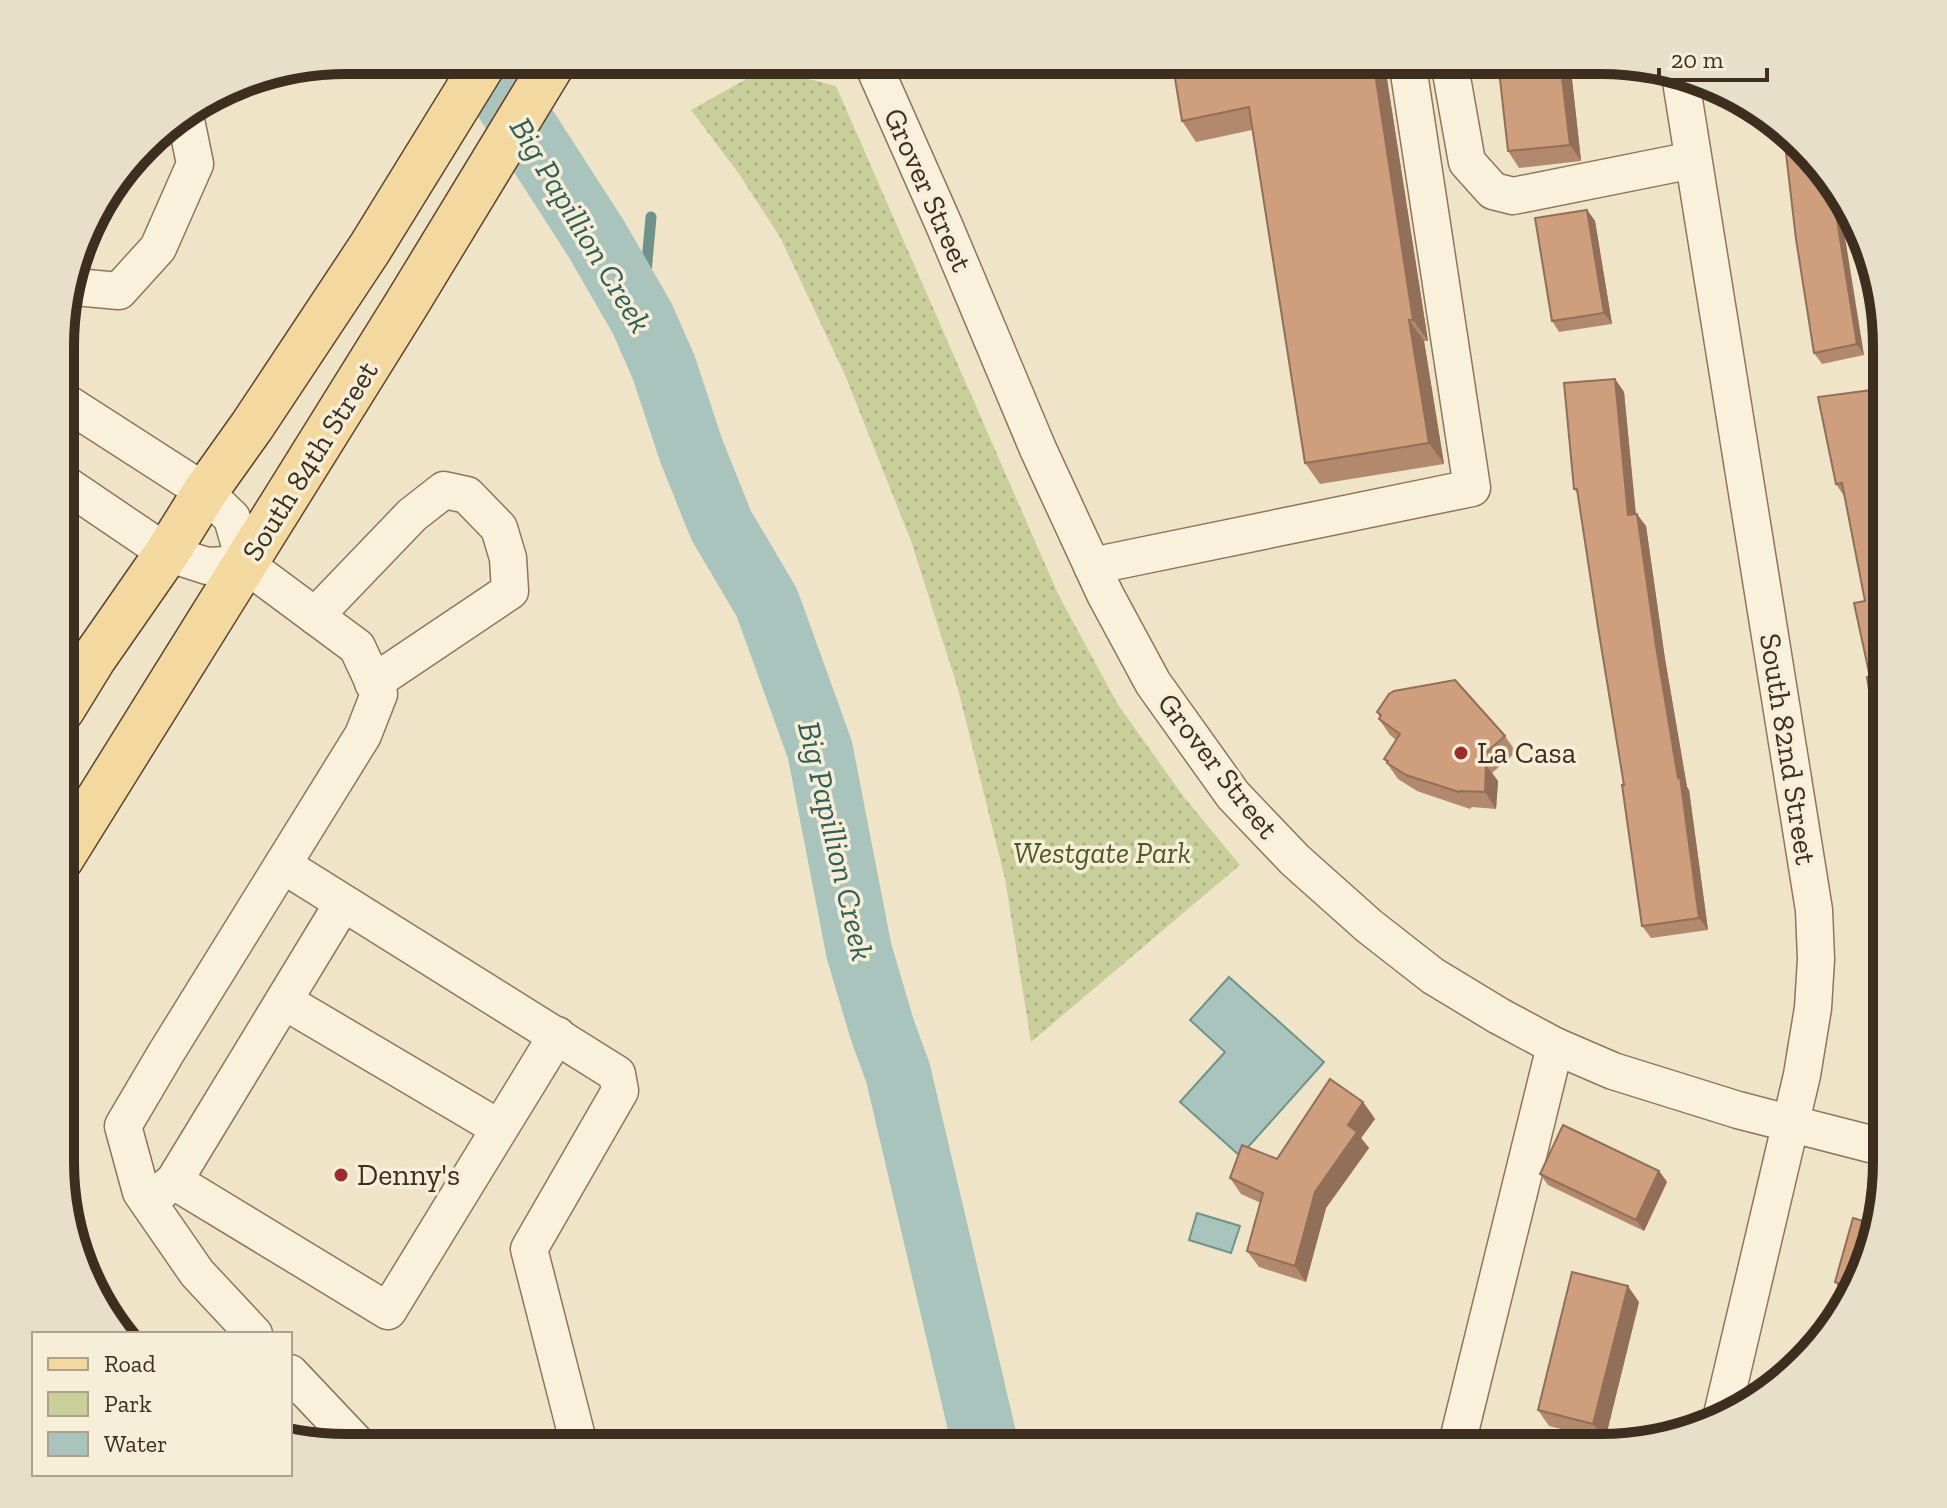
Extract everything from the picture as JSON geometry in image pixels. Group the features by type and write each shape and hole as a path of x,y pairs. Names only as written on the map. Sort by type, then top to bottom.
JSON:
{"main road":[{"path":"74,690 370,248 477,75"},
{"name":"South 84th Street","path":"75,837 546,75"}],"street":[{"name":"Grover Street","path":"878,75 1038,449 1105,594 1153,683 1233,795 1295,860 1369,926 1433,976 1499,1016 1555,1046 1613,1071 1738,1110 1872,1144"},
{"path":"1092,566 1472,488 1409,75"},
{"path":"1451,75 1467,162 1493,191 1513,196 1693,160"},
{"name":"South 82nd Street","path":"1682,87 1814,910 1816,959 1813,1008 1802,1075 1725,1404"},
{"path":"80,287 119,291 158,248 195,164 187,126"},
{"path":"74,408 205,492 232,518 245,564 357,647 379,694 363,735 123,1126 141,1192 161,1192 388,1311 557,1035"},
{"path":"74,490 167,553 207,566 245,564"},
{"path":"315,616 412,515 444,490 467,495 499,528 508,558 510,591 373,683"},
{"path":"283,865 617,1074 620,1091 529,1249 576,1433"},
{"path":"161,1192 343,903"},
{"path":"284,1001 499,1128"},
{"path":"1459,1434 1555,1046"},
{"path":"161,1192 197,1273 252,1332"},
{"path":"292,1375 347,1433"}],"green space":[{"name":"Westgate Park","path":"754,75 793,75 836,86 1059,596 1117,703 1183,796 1240,865 1031,1042 1005,879 958,689 911,541 845,375 780,237 739,174 691,110"}],"water":[{"path":"1229,977 1324,1062 1240,1156 1180,1102 1225,1052 1190,1020"},
{"path":"1197,1213 1240,1226 1231,1253 1189,1240"}],"building":[{"path":"1174,75 1375,75 1429,443 1305,463 1249,107 1182,121"},
{"path":"1500,75 1562,75 1570,145 1508,151"},
{"path":"1785,146 1817,180 1835,207 1857,344 1814,353"},
{"path":"1587,210 1604,313 1552,321 1535,218"},
{"path":"1615,379 1628,515 1637,514 1656,646 1680,777 1699,918 1642,926 1624,785 1577,489 1574,489 1564,383"},
{"path":"1873,390 1873,712 1867,677 1870,677 1854,603 1865,601 1842,483 1836,484 1818,397"},
{"name":"La Casa","path":"1455,680 1505,736 1480,758 1486,765 1485,792 1459,792 1406,775 1384,759 1400,734 1379,719 1381,715 1377,712 1389,694"},
{"path":"1330,1079 1363,1102 1348,1125 1357,1132 1315,1192 1295,1266 1247,1251 1263,1193 1230,1178 1242,1145 1277,1159"},
{"path":"1563,1125 1659,1171 1636,1220 1540,1174"},
{"path":"1853,1218 1866,1222 1859,1249 1843,1284 1835,1282"},
{"path":"1572,1272 1628,1286 1593,1424 1538,1410"}],"waterway":[{"name":"Big Papillion Creek","path":"491,75 597,240 642,318 664,368 691,450 721,525 767,603 820,750 859,951 898,1073 983,1434"},
{"path":"642,318 651,217"}],"place":[{"name":"La Casa","path":"1461,753"},
{"name":"Denny's","path":"341,1175"}]}
